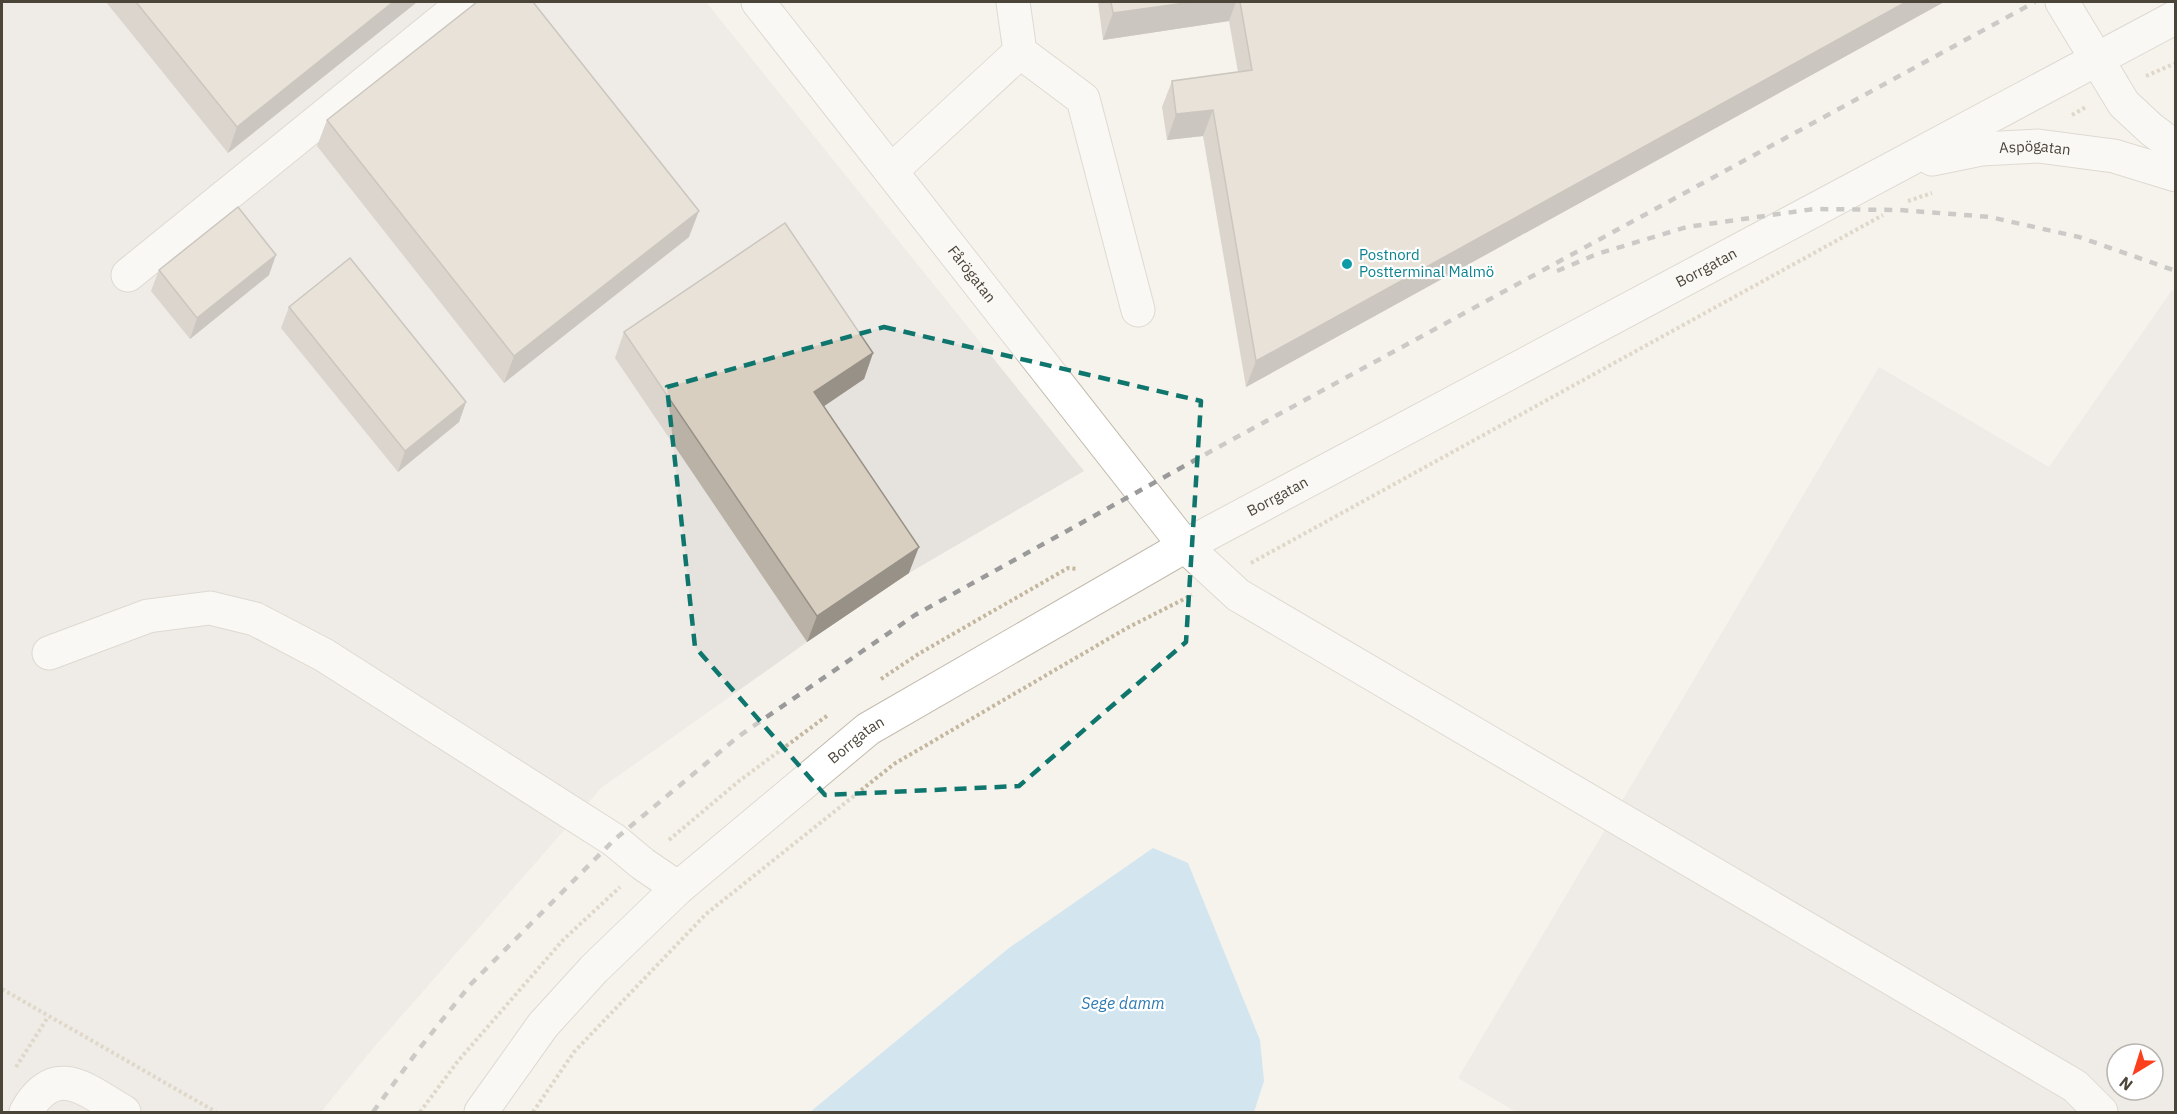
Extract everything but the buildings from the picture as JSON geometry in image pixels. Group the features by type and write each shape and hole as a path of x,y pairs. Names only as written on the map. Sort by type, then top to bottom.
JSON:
{"street":[{"path":"128,275 465,2"},
{"name":"Fårögatan","path":"759,2 1185,546 1238,595 2075,1086 2100,1113"},
{"path":"1013,2 1020,52 1083,99 1138,310"},
{"path":"2062,2 2124,104 2175,148"},
{"name":"Borrgatan","path":"481,1113 543,1024 594,969 678,888 868,729 1185,546 2175,17"},
{"path":"891,171 1020,52"},
{"name":"Aspögatan","path":"1892,168 1981,149 2038,146 2114,156 2175,175"},
{"path":"49,653 148,616 210,608 255,619 324,655 614,840 678,888"},
{"path":"26,1113 47,1086 61,1082 79,1085 124,1113"}],"path":[{"path":"2038,146 2052,126 2116,90 2175,63"},
{"path":"1901,205 1911,199 1940,191"},
{"path":"533,1113 574,1052 706,914 894,764 1127,628 1221,579 1892,210"},
{"path":"2,989 216,1113"},
{"path":"16,1068 48,1017"}],"highlighted area":[{"path":"884,327 1201,401 1186,642 1019,786 825,795 695,647 667,387"}],"shaded area":[{"path":"2,2 706,2 1084,471 909,573 807,642 601,788 369,1053 321,1112 2,1112"},
{"path":"2172,290 2175,292 2175,1112 1516,1112 1458,1078 1879,367 2049,467"}],"water":[{"name":"Sege damm","path":"1153,848 1188,863 1260,1040 1264,1081 1254,1112 810,1112 1009,948"}],"railway":[{"path":"373,1112 471,984 614,840 739,736 915,615 2035,2"},
{"path":"1557,271 1597,254 1687,227 1814,209 1900,210 1990,217 2079,237 2176,271"}],"place":[{"name":"Postnord Postterminal Malmö","path":"1347,264"}]}
